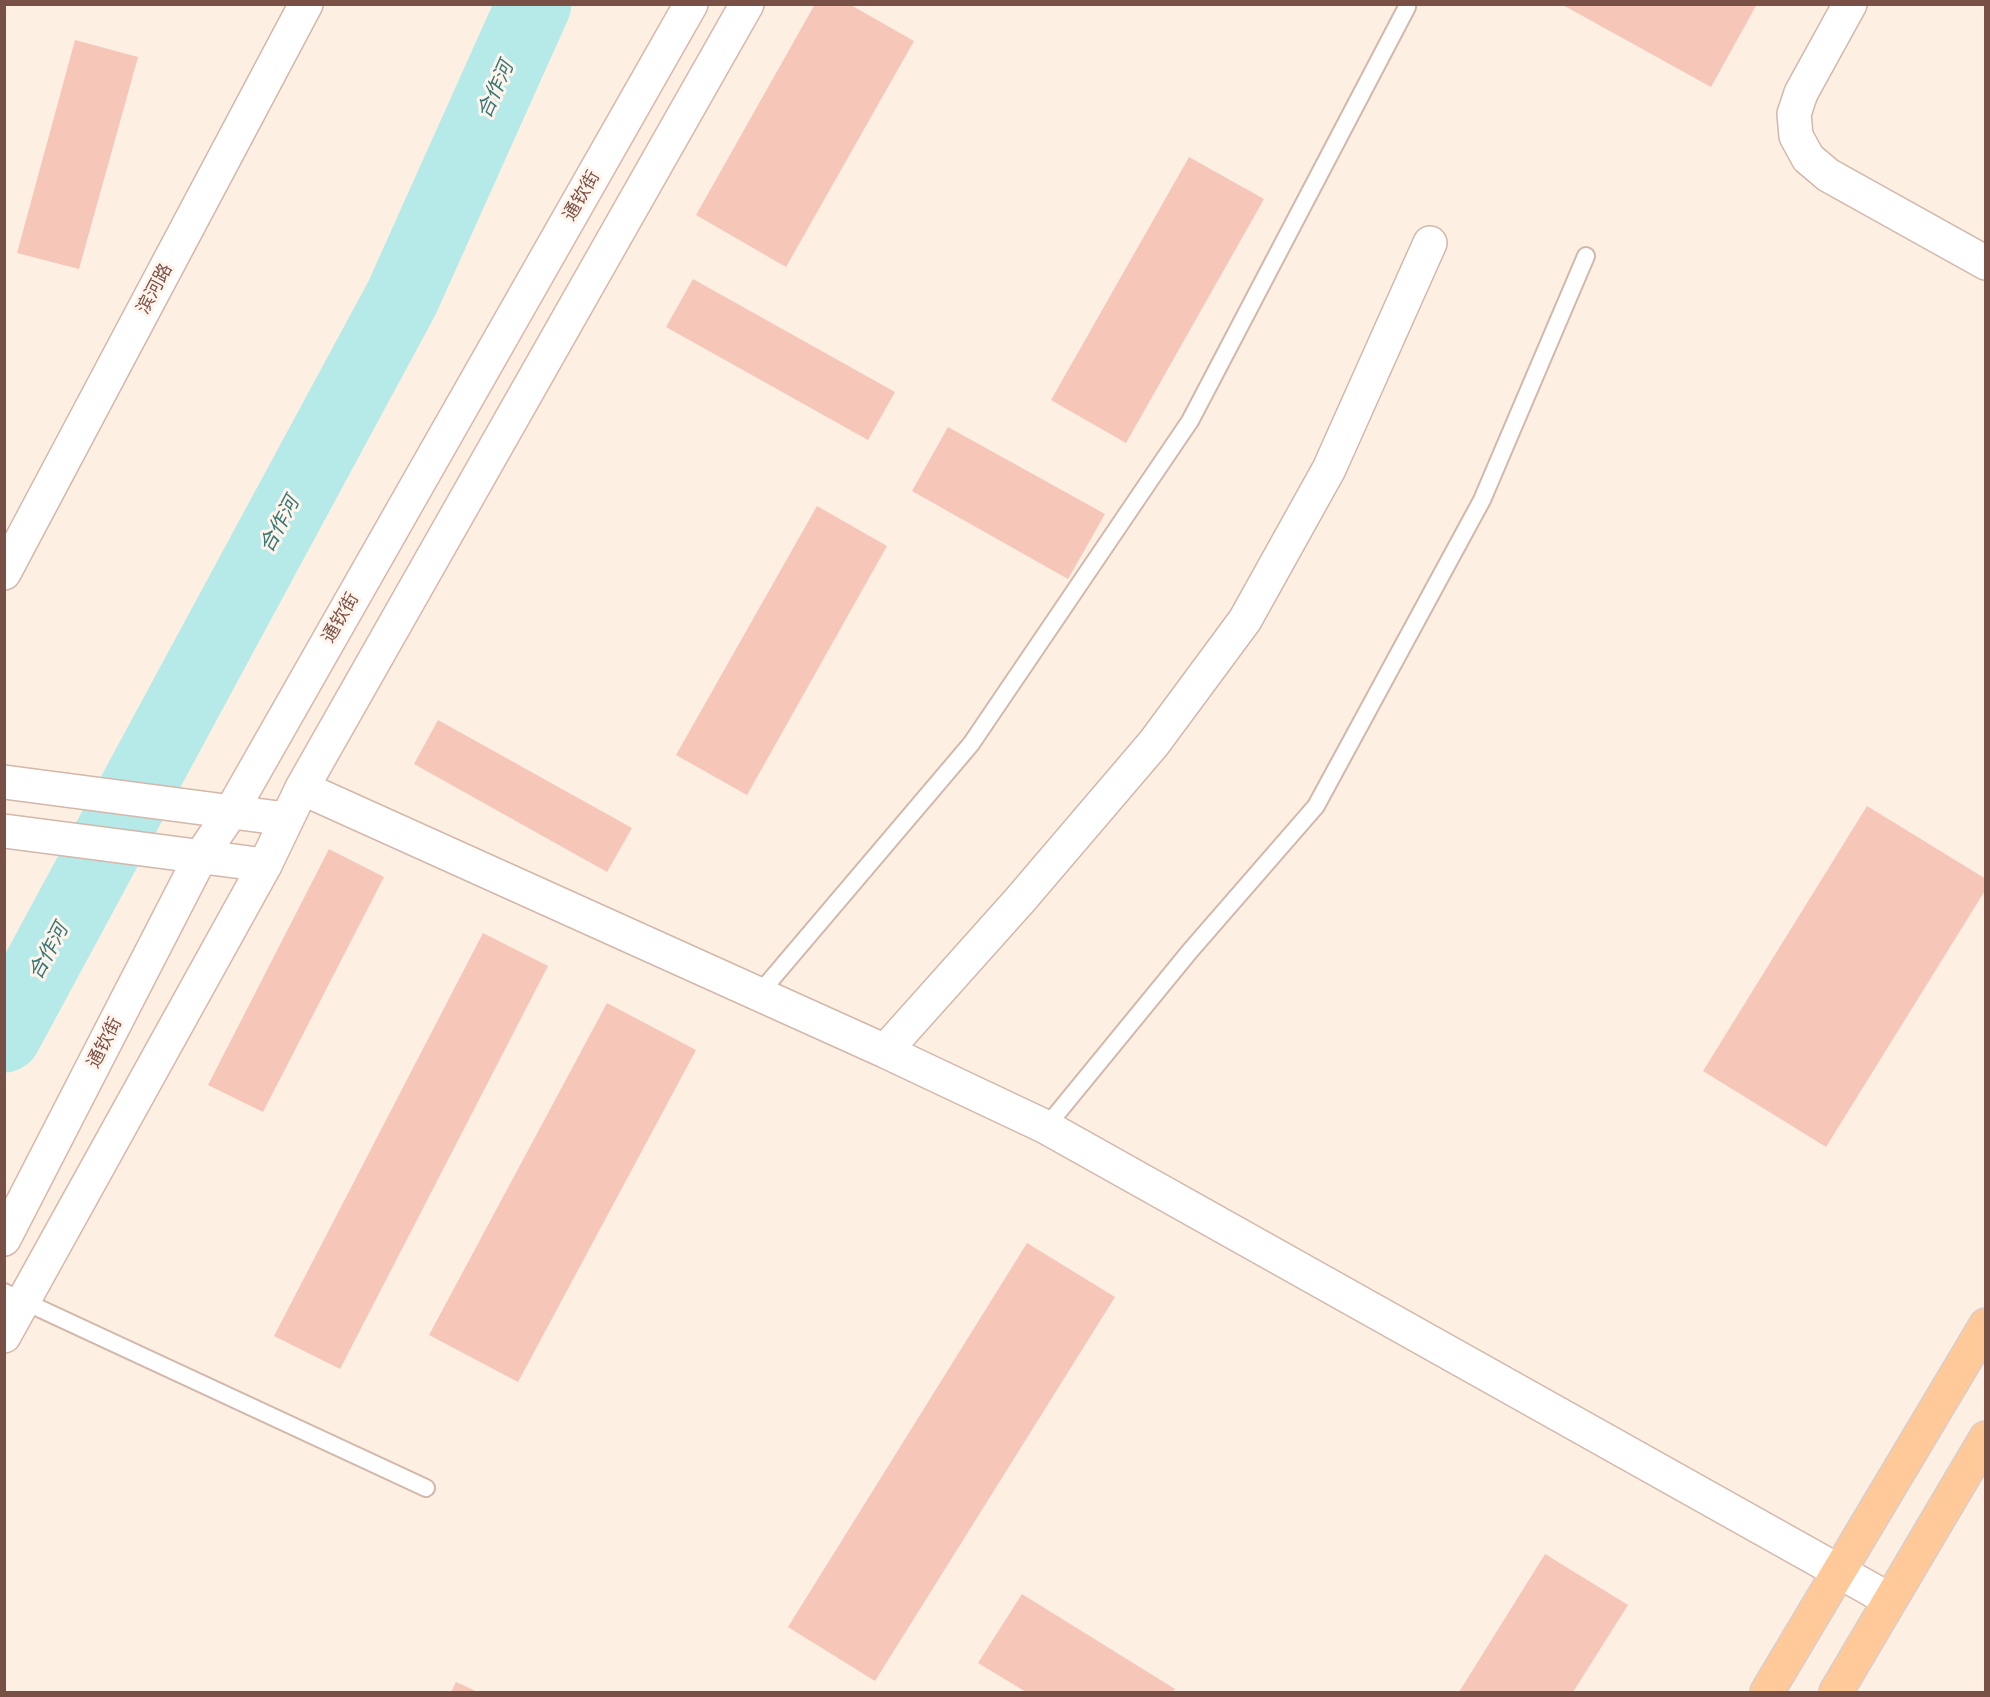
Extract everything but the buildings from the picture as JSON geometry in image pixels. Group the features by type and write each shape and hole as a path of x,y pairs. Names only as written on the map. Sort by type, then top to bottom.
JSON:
{"main road":[{"path":"1767,1692 1986,1325"},
{"path":"1836,1692 1986,1438"}],"street":[{"name":"滨河路","path":"4,573 306,4"},
{"name":"通钦街","path":"4,1239 201,856 231,812 691,4"},
{"path":"4,1336 15,1297 265,865 302,788 747,4"},
{"path":"1850,4 1801,93 1794,114 1796,136 1808,158 1828,175 1986,263"},
{"path":"885,1052 1020,900 1147,751 1245,620 1329,469 1430,243"},
{"path":"4,782 286,819"},
{"path":"302,788 1046,1127 1890,1600"},
{"path":"4,831 265,865"}],"lane":[{"path":"758,995 971,744 1190,421 1407,7"},
{"path":"1046,1127 1190,951 1316,807 1482,500 1586,256"},
{"path":"15,1297 426,1488"}],"waterway":[{"name":"合作河","path":"4,1035 402,298 534,4"}]}
